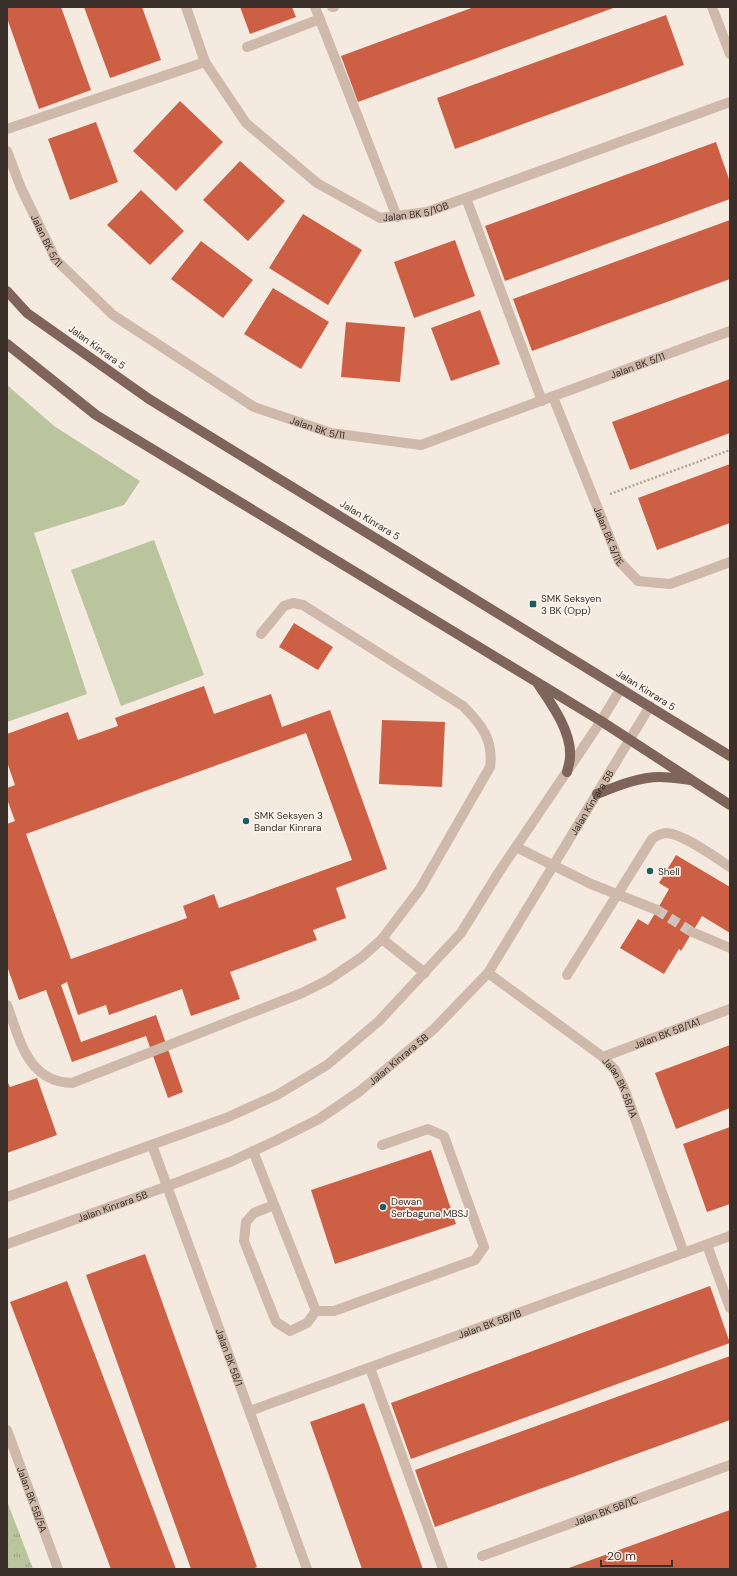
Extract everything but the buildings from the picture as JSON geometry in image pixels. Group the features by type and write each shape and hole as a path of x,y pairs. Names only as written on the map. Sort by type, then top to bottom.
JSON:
{"main road":[{"name":"Jalan Kinrara 5","path":"7,291 28,312 149,399 730,756"},
{"path":"7,344 96,415 601,721 730,805"},
{"path":"537,682 557,713 565,732 569,744 570,756 567,772"},
{"path":"597,794 624,783 644,779 659,777 693,781"}],"street":[{"name":"Jalan BK 5/10B","path":"186,7 205,62 246,123 317,183 380,218 427,212 730,102"},
{"path":"315,7 397,217"},
{"path":"712,7 730,54"},
{"path":"247,46 320,19"},
{"path":"7,129 205,62"},
{"name":"Jalan BK 5/11","path":"7,151 21,188 56,260 113,315 254,407 331,433 421,445 730,331"},
{"path":"466,198 542,401"},
{"name":"Jalan BK 5/11E","path":"554,397 619,561 638,581 670,584 730,562"},
{"path":"7,1004 26,1054 34,1067 46,1076 60,1082 72,1083 302,993 328,980 362,957 382,939 420,889 490,767 491,756 484,732 477,720 463,706 303,605 293,603 284,606 261,634"},
{"path":"7,1197 152,1146 233,1115 277,1095 327,1065 379,1021 461,933 516,847 601,721 621,688"},
{"name":"Jalan Kinrara 5B","path":"7,1244 168,1186 253,1151 319,1119 360,1091 434,1028 488,973 650,706"},
{"path":"567,975 652,838 666,833 676,835 704,850 730,867"},
{"path":"516,847 591,884 657,910"},
{"path":"692,932 730,948"},
{"path":"382,939 425,973"},
{"name":"Jalan BK 5B/1A","path":"488,973 604,1057 615,1070 624,1088 684,1253"},
{"name":"Jalan BK 5B/1A1","path":"604,1057 730,1009"},
{"path":"316,1311 334,1311 475,1260 484,1247 444,1136 428,1129 382,1145"},
{"name":"Jalan BK 5B/1","path":"152,1146 168,1186 307,1569"},
{"path":"253,1151 316,1311"},
{"path":"274,1205 254,1213 246,1222 244,1241 267,1300 276,1322 290,1330 307,1323 316,1311"},
{"name":"Jalan BK 5B/1B","path":"250,1411 730,1236"},
{"path":"707,1245 730,1308"},
{"path":"370,1368 443,1569"},
{"name":"Jalan BK 5B/5A","path":"7,1430 58,1569"},
{"name":"Jalan BK 5B/1C","path":"482,1556 730,1465"}],"path":[{"path":"594,500 730,450"}],"green space":[{"path":"7,385 54,426 140,481 124,505 34,533 87,694 7,722"},
{"path":"154,540 204,675 121,706 71,570"},
{"path":"7,1501 33,1569 7,1569"}],"tunnel":[{"path":"657,910 692,932"}],"place":[{"name":"SMK Seksyen 3 BK (Opp)","path":"533,604"},
{"name":"SMK Seksyen 3 Bandar Kinrara","path":"246,821"},
{"name":"Shell","path":"650,871"},
{"name":"Dewan Serbaguna MBSJ","path":"383,1207"}]}
